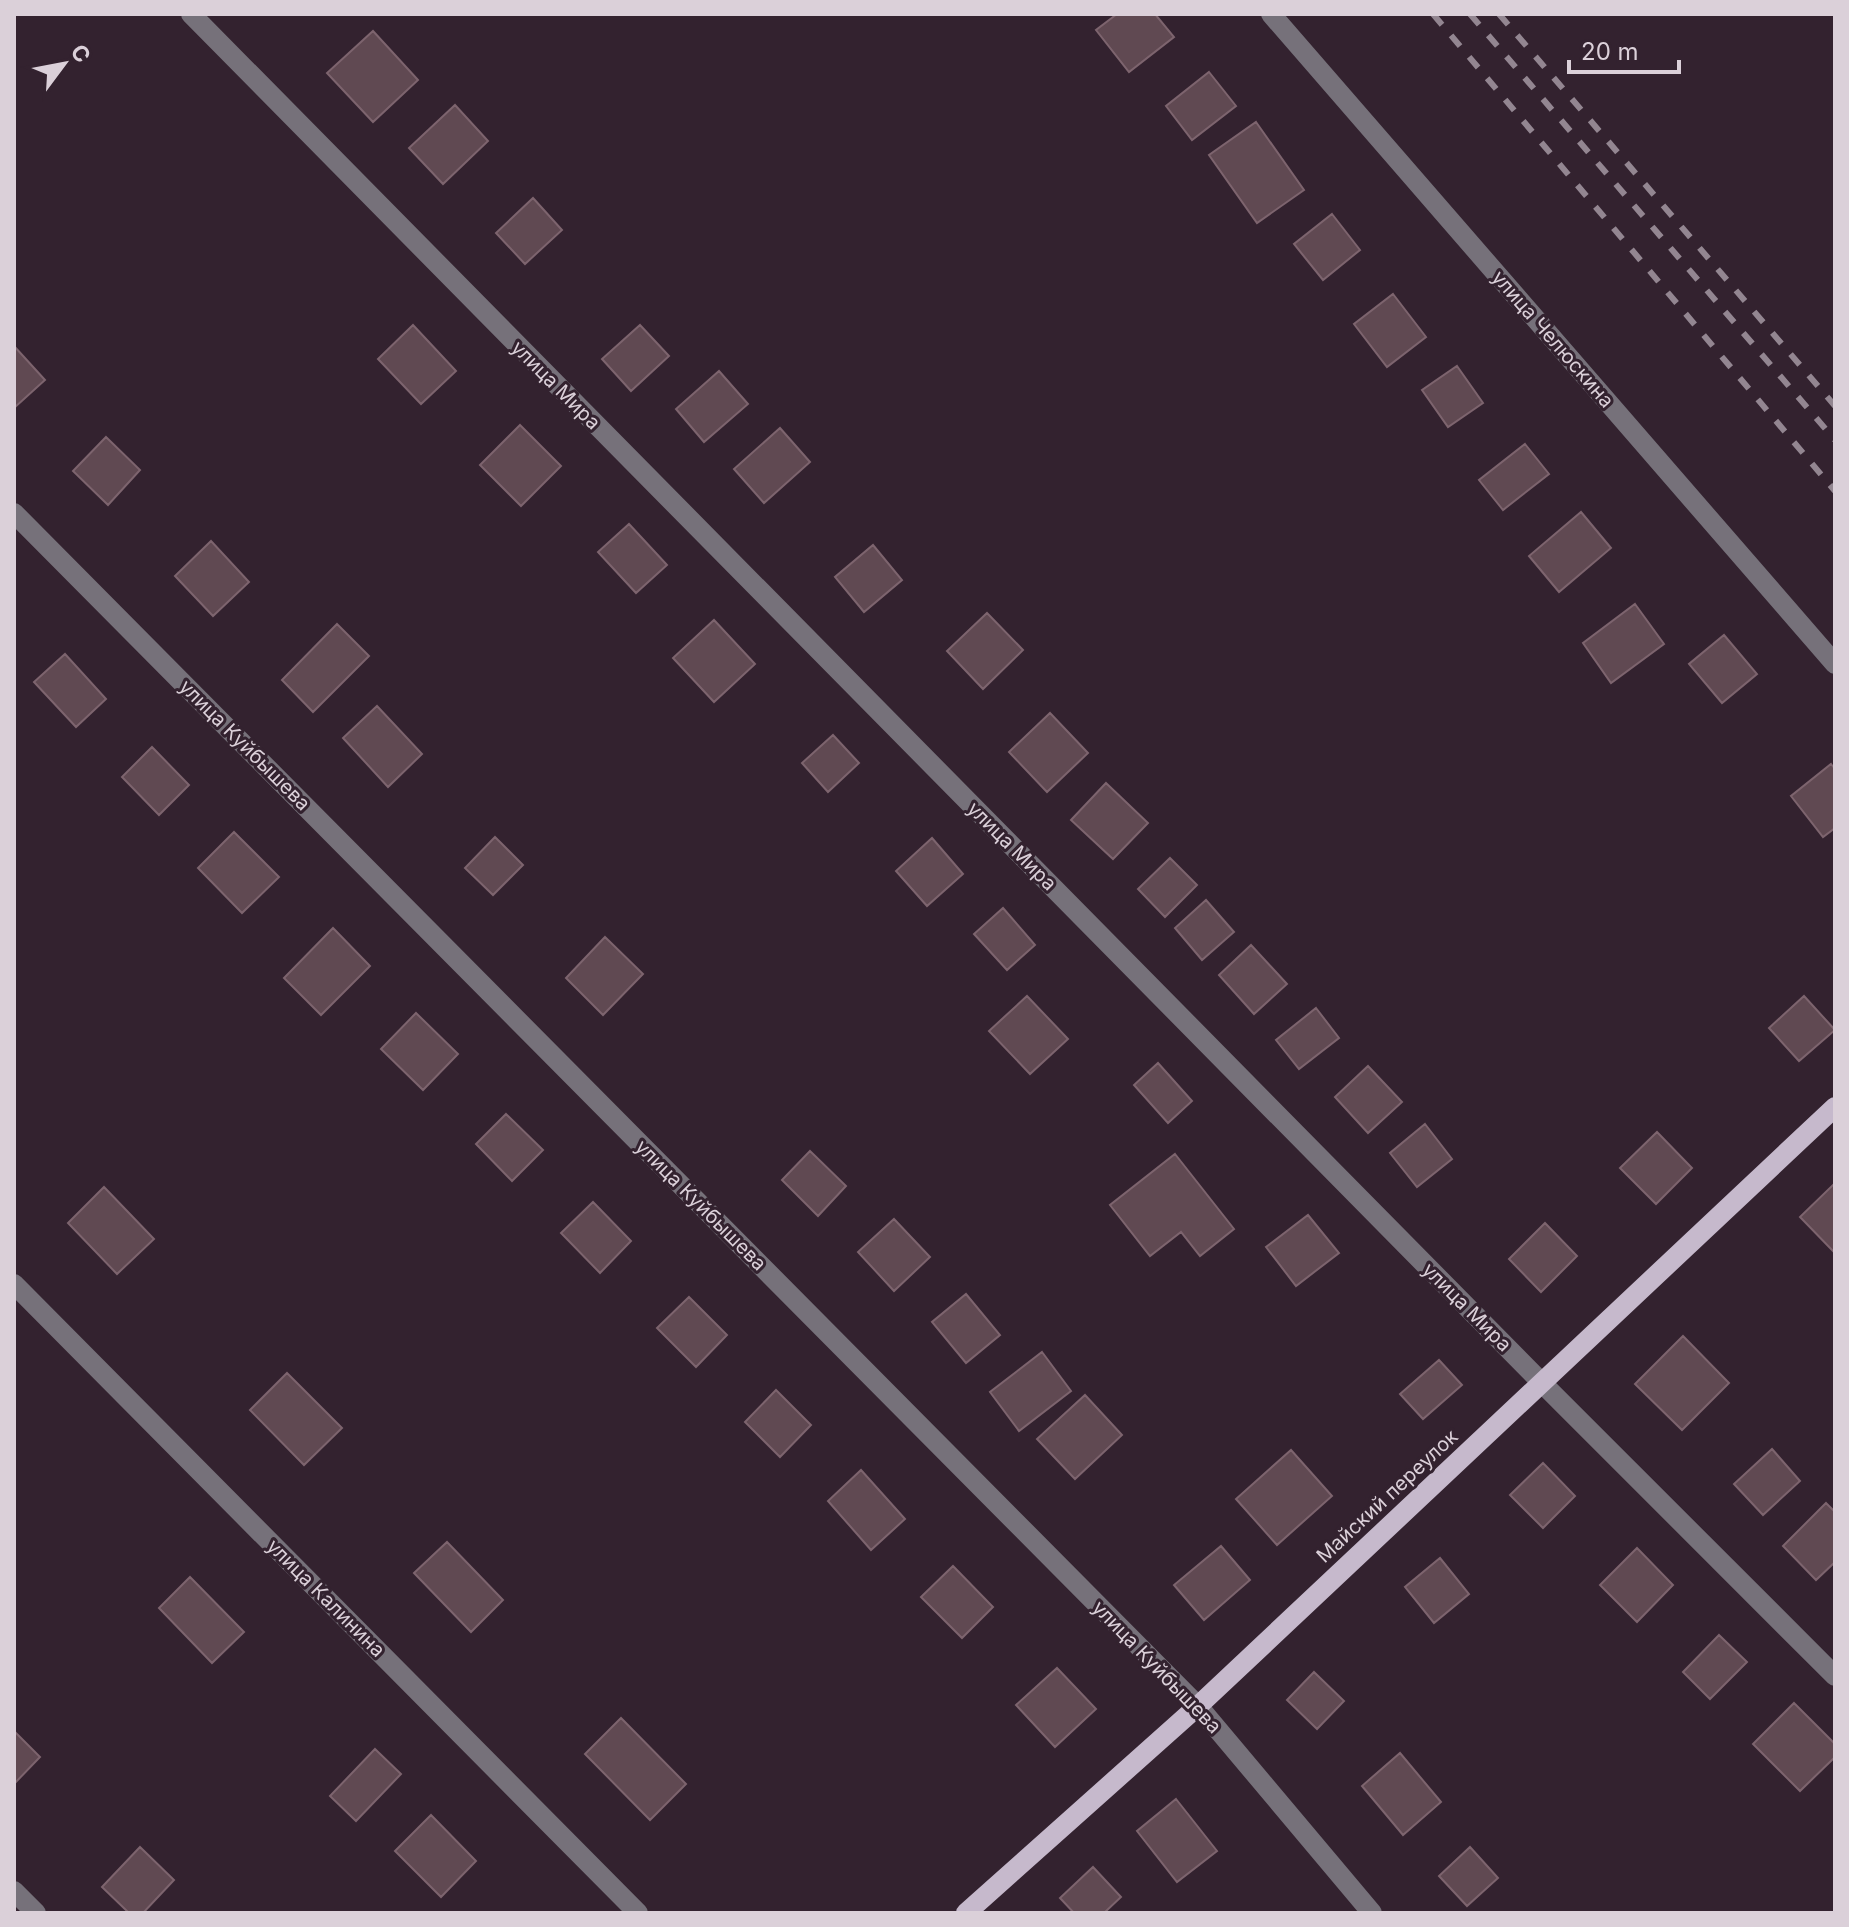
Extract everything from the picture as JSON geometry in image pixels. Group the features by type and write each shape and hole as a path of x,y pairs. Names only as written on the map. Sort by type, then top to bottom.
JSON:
{"main road":[{"name":"Майский переулок","path":"966,1913 1198,1706 1835,1107"}],"street":[{"name":"улица Мира","path":"191,14 1835,1676"},
{"name":"улица Челюскина","path":"1271,14 1835,664"},
{"name":"улица Куйбышева","path":"14,513 1198,1706 1372,1913"},
{"name":"улица Калинина","path":"14,1284 638,1913"},
{"path":"14,1891 36,1913"}],"building":[{"path":"1117,14 1155,14 1174,37 1129,72 1096,30"},
{"path":"373,31 418,80 373,122 327,73"},
{"path":"1209,72 1236,106 1192,140 1166,106"},
{"path":"455,105 488,141 443,184 409,148"},
{"path":"1256,122 1304,190 1257,223 1209,155"},
{"path":"533,198 562,230 525,264 496,233"},
{"path":"1332,214 1360,250 1323,280 1294,244"},
{"path":"1393,294 1426,337 1387,367 1354,324"},
{"path":"413,325 456,371 421,404 378,359"},
{"path":"640,325 669,356 631,391 602,359"},
{"path":"14,346 45,380 14,408"},
{"path":"1457,366 1483,403 1448,427 1422,390"},
{"path":"719,371 748,404 704,442 676,409"},
{"path":"520,425 561,466 521,506 480,465"},
{"path":"780,428 810,462 764,503 734,469"},
{"path":"106,437 140,470 108,505 73,471"},
{"path":"1525,444 1549,474 1503,510 1479,480"},
{"path":"1581,512 1611,548 1559,592 1529,556"},
{"path":"629,524 667,565 636,593 598,552"},
{"path":"211,541 249,582 213,616 175,576"},
{"path":"873,545 902,580 864,612 835,577"},
{"path":"1635,604 1664,644 1611,683 1583,643"},
{"path":"987,613 1023,650 983,689 947,651"},
{"path":"714,620 755,664 714,702 673,658"},
{"path":"337,624 369,656 313,712 282,680"},
{"path":"1724,635 1757,674 1722,703 1689,664"},
{"path":"65,654 106,699 76,727 34,682"},
{"path":"377,706 422,754 388,787 343,738"},
{"path":"1050,713 1088,753 1047,792 1009,752"},
{"path":"833,735 859,763 828,792 802,763"},
{"path":"152,747 189,785 159,815 122,777"},
{"path":"1831,764 1835,769 1835,828 1823,837 1791,796"},
{"path":"1106,783 1148,823 1113,859 1071,820"},
{"path":"234,832 279,877 242,913 198,868"},
{"path":"495,837 523,865 493,895 465,868"},
{"path":"932,838 963,874 927,906 896,871"},
{"path":"1170,858 1197,885 1165,917 1138,889"},
{"path":"1206,900 1234,932 1202,960 1175,928"},
{"path":"1003,908 1035,945 1007,970 974,934"},
{"path":"333,928 370,966 321,1015 284,978"},
{"path":"605,937 643,974 603,1015 566,978"},
{"path":"1251,945 1287,984 1254,1014 1219,975"},
{"path":"1027,996 1068,1039 1030,1074 989,1031"},
{"path":"1804,996 1835,1030 1799,1061 1769,1028"},
{"path":"1316,1008 1339,1038 1299,1069 1276,1040"},
{"path":"416,1013 458,1054 423,1090 381,1049"},
{"path":"1158,1063 1192,1101 1168,1123 1134,1085"},
{"path":"1368,1066 1402,1102 1368,1133 1335,1097"},
{"path":"506,1114 543,1150 512,1181 476,1144"},
{"path":"1425,1124 1452,1159 1417,1187 1390,1153"},
{"path":"1657,1132 1692,1168 1656,1204 1620,1168"},
{"path":"810,1151 846,1186 818,1216 782,1180"},
{"path":"1175,1154 1234,1229 1200,1256 1181,1232 1150,1256 1110,1205"},
{"path":"1835,1183 1835,1249 1833,1251 1800,1217"},
{"path":"104,1187 154,1239 117,1274 68,1223"},
{"path":"593,1202 631,1241 600,1273 561,1233"},
{"path":"1308,1215 1339,1253 1296,1286 1266,1247"},
{"path":"894,1219 930,1257 894,1291 858,1252"},
{"path":"1545,1223 1577,1256 1541,1292 1509,1259"},
{"path":"966,1294 1000,1335 966,1363 932,1322"},
{"path":"689,1297 727,1335 696,1367 657,1328"},
{"path":"1683,1336 1729,1383 1682,1430 1635,1384"},
{"path":"1042,1352 1071,1391 1019,1431 990,1392"},
{"path":"1439,1360 1462,1385 1423,1419 1400,1394"},
{"path":"287,1373 342,1428 304,1465 250,1410"},
{"path":"776,1390 811,1425 780,1457 745,1422"},
{"path":"1085,1395 1122,1435 1075,1479 1037,1439"},
{"path":"1772,1449 1800,1481 1763,1515 1734,1484"},
{"path":"1291,1450 1332,1496 1277,1545 1236,1499"},
{"path":"1543,1463 1575,1496 1543,1528 1510,1495"},
{"path":"861,1470 905,1519 871,1550 828,1501"},
{"path":"1826,1503 1835,1512 1835,1562 1816,1580 1783,1546"},
{"path":"447,1542 503,1600 471,1632 414,1573"},
{"path":"1221,1546 1250,1580 1204,1620 1174,1585"},
{"path":"1637,1548 1673,1585 1637,1622 1600,1585"},
{"path":"1440,1558 1469,1594 1434,1623 1405,1587"},
{"path":"953,1566 993,1607 962,1638 921,1597"},
{"path":"190,1577 244,1632 212,1663 159,1608"},
{"path":"1719,1635 1747,1662 1710,1699 1683,1672"},
{"path":"1057,1668 1096,1709 1055,1747 1016,1705"},
{"path":"1314,1672 1344,1701 1317,1729 1287,1700"},
{"path":"1794,1703 1835,1744 1835,1757 1800,1791 1753,1744"},
{"path":"621,1718 686,1784 650,1820 585,1754"},
{"path":"14,1731 40,1757 14,1784"},
{"path":"375,1749 401,1774 356,1821 330,1796"},
{"path":"1400,1753 1441,1802 1403,1835 1362,1786"},
{"path":"1176,1799 1217,1851 1177,1882 1137,1831"},
{"path":"431,1815 476,1861 441,1897 395,1851"},
{"path":"140,1847 174,1880 143,1913 129,1913 102,1887"},
{"path":"1470,1847 1498,1878 1467,1906 1439,1876"},
{"path":"1093,1867 1121,1897 1104,1913 1074,1913 1060,1898"}],"railway":[{"path":"1433,14 1835,491"},
{"path":"1470,14 1835,440"},
{"path":"1499,14 1835,406"}]}
